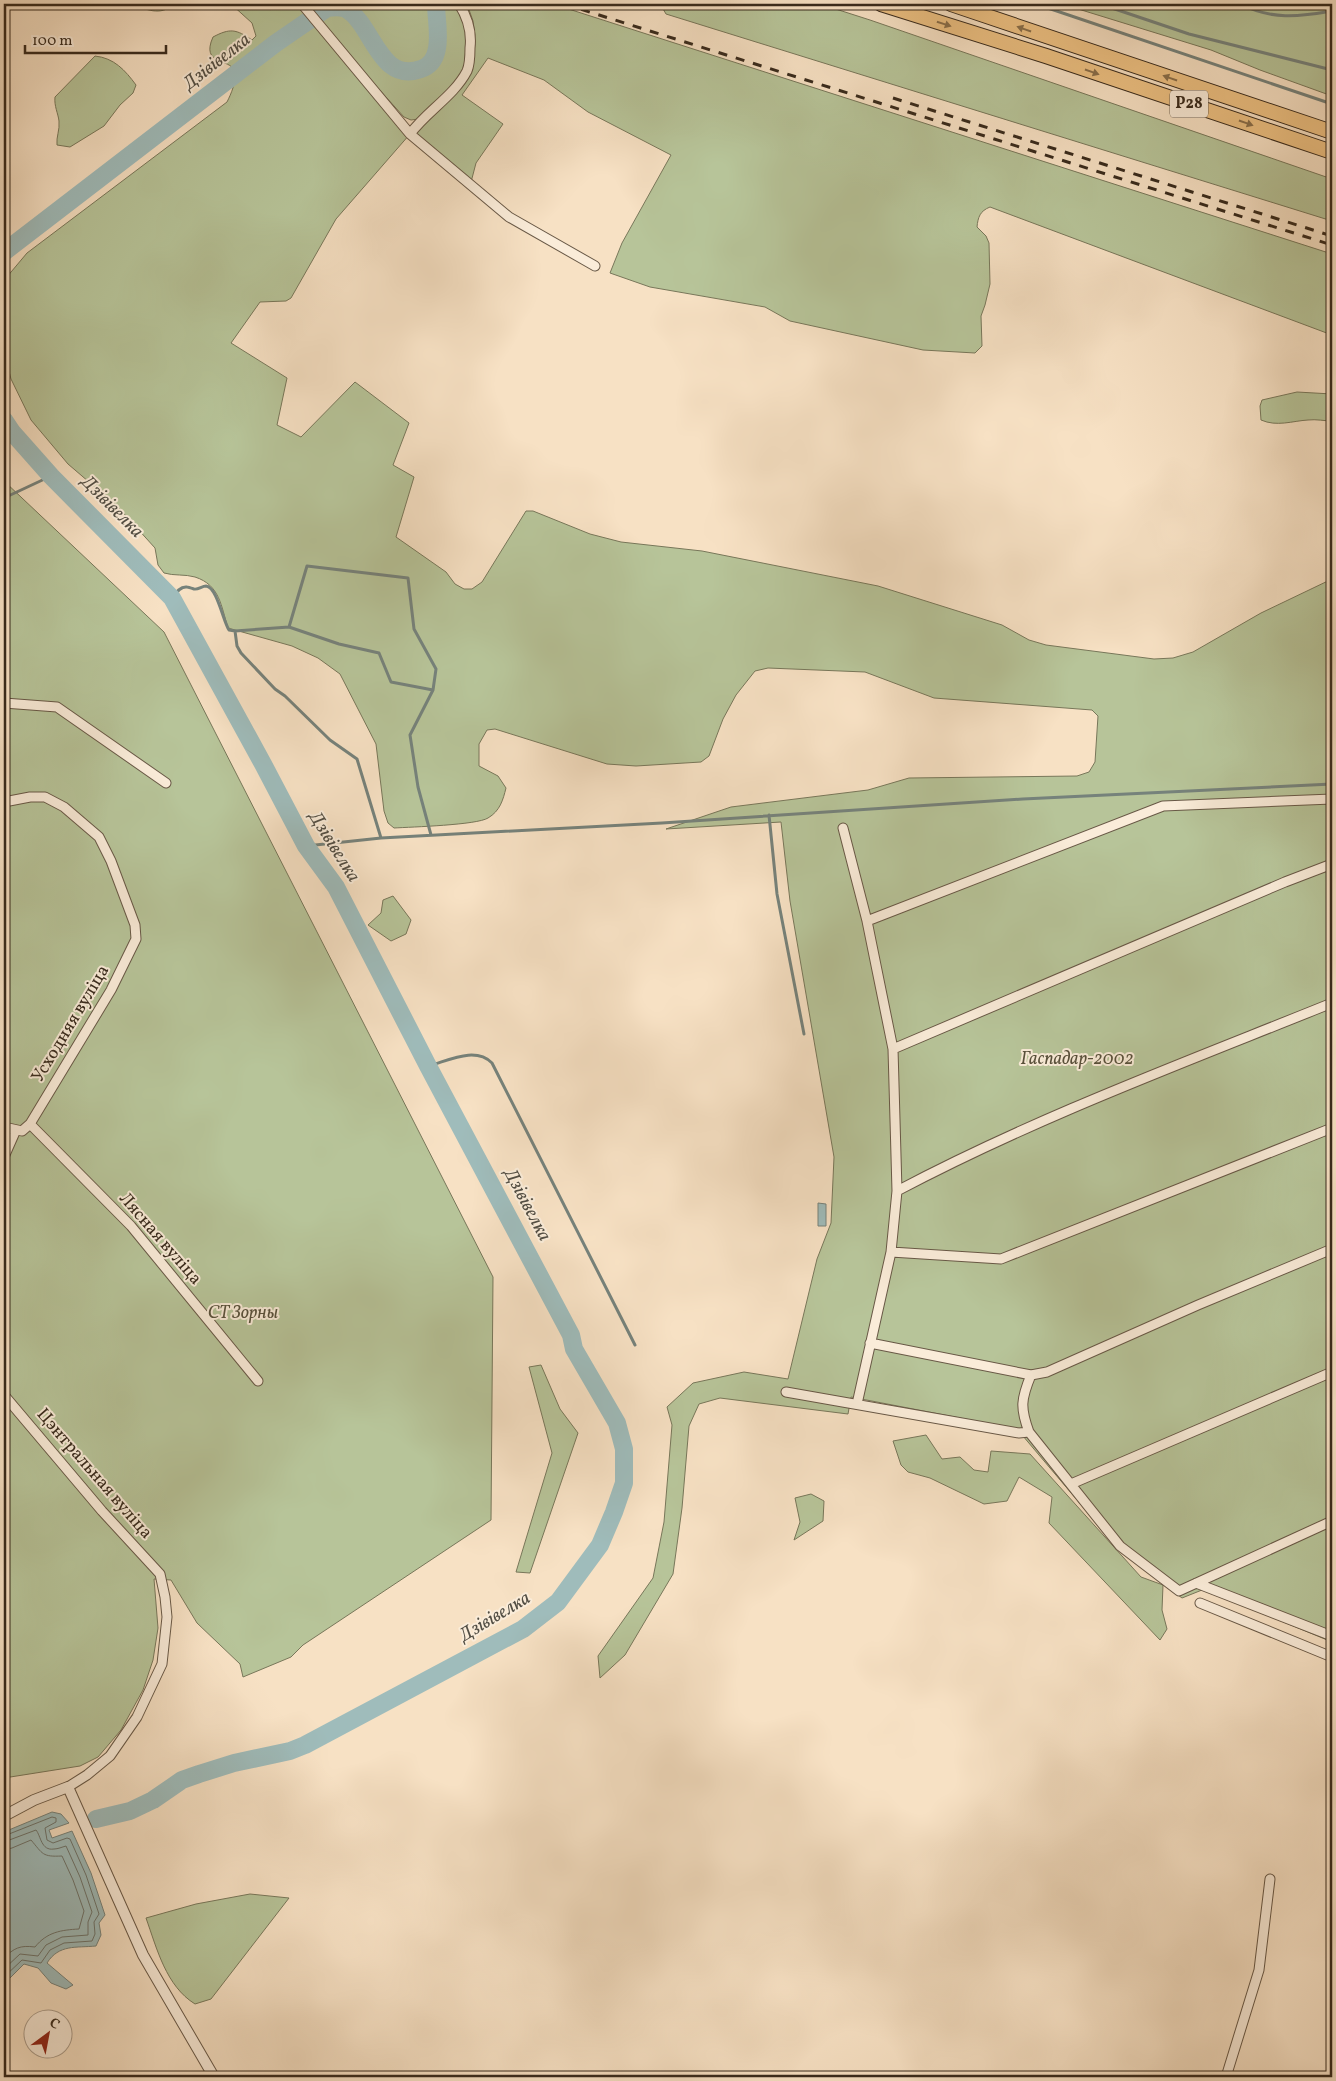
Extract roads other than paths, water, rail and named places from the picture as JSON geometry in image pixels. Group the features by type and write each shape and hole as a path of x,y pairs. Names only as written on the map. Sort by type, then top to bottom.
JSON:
{"highway":[{"name":"Р28","path":"881,4 1046,56 1332,152"},
{"name":"Р28","path":"951,4 1332,132"}],"street":[{"path":"410,134 453,90 467,70 471,44 470,26 468,18 459,4"},
{"path":"304,7 410,134 510,217 595,266"},
{"path":"4,703 57,707 166,782"},
{"name":"Усходняя вуліца","path":"4,802 30,797 45,797 64,807 99,836 111,861 135,925 136,939 129,956 111,990 30,1124"},
{"path":"867,921 1163,806 1332,799"},
{"path":"843,828 867,921 893,1049 897,1191 891,1252 857,1404"},
{"path":"893,1049 975,1016 1285,882 1332,864"},
{"path":"897,1191 942,1168 1122,1088 1332,1003"},
{"path":"4,1127 22,1131 30,1124"},
{"name":"Лясная вуліца","path":"30,1124 131,1226 258,1381"},
{"path":"891,1252 1001,1260 1332,1128"},
{"path":"4,1157 16,1130"},
{"path":"870,1343 1031,1375 1047,1372 1198,1305 1332,1250"},
{"path":"1071,1484 1332,1372"},
{"path":"1031,1375 1022,1396 1022,1414 1029,1432 1120,1546 1179,1591 1332,1521"},
{"path":"786,1392 1019,1433 1029,1432"},
{"name":"Цэнтральная вуліца","path":"4,1395 102,1511 160,1574 165,1597 167,1617 162,1664 137,1717 121,1742 100,1766 68,1787"},
{"path":"1196,1583 1332,1636"},
{"path":"1200,1603 1332,1657"},
{"path":"4,1816 34,1800 68,1787 147,1962 214,2077"},
{"path":"1226,2077 1259,1970 1270,1879"}],"water":[{"path":"818,1203 826,1204 826,1226 818,1226"},
{"path":"52,1812 61,1814 69,1823 49,1830 52,1838 72,1831 91,1873 105,1915 99,1923 101,1935 96,1946 68,1948 57,1953 47,1963 73,1985 66,1989 51,1983 38,1968 24,1964 4,1984 4,1832"}],"waterway":[{"name":"Дзівівелка","path":"4,252 276,43 327,8 339,7 346,9 355,16 386,61 395,68 407,71 421,69 429,65 434,58 438,41 436,4"},
{"path":"1036,4 1332,104"},
{"path":"1100,4 1189,34 1332,70"},
{"path":"1240,4 1263,13 1285,16 1332,11"},
{"name":"Дзівівелка","path":"4,420 12,432 51,476 172,598 306,846 336,887 428,1066 571,1335 574,1349 617,1423 624,1449 624,1483 600,1545 558,1602 523,1629 305,1745 290,1751 234,1763 182,1780 153,1800 130,1811 96,1819"},
{"path":"4,498 51,476"},
{"path":"235,631 289,627 307,566 408,578 414,629 436,669 433,690 410,735 418,787 431,835"},
{"path":"172,598 184,587 196,589 206,586 210,588 217,598 229,630 235,631 237,646 241,653 275,689 285,696 330,740 357,759 381,838"},
{"path":"289,627 339,644 379,653 391,682 433,690"},
{"path":"306,846 381,838 662,823 1023,799 1332,784"},
{"path":"769,815 777,894 804,1034"},
{"path":"428,1066 470,1055 485,1058 492,1063 635,1345"}],"railway":[{"path":"564,4 1332,245"},
{"path":"893,98 1332,236"}],"park label":[{"name":"Гаспадар-2002","path":"1077,1059"},
{"name":"СТ Зорны","path":"243,1313"}]}
